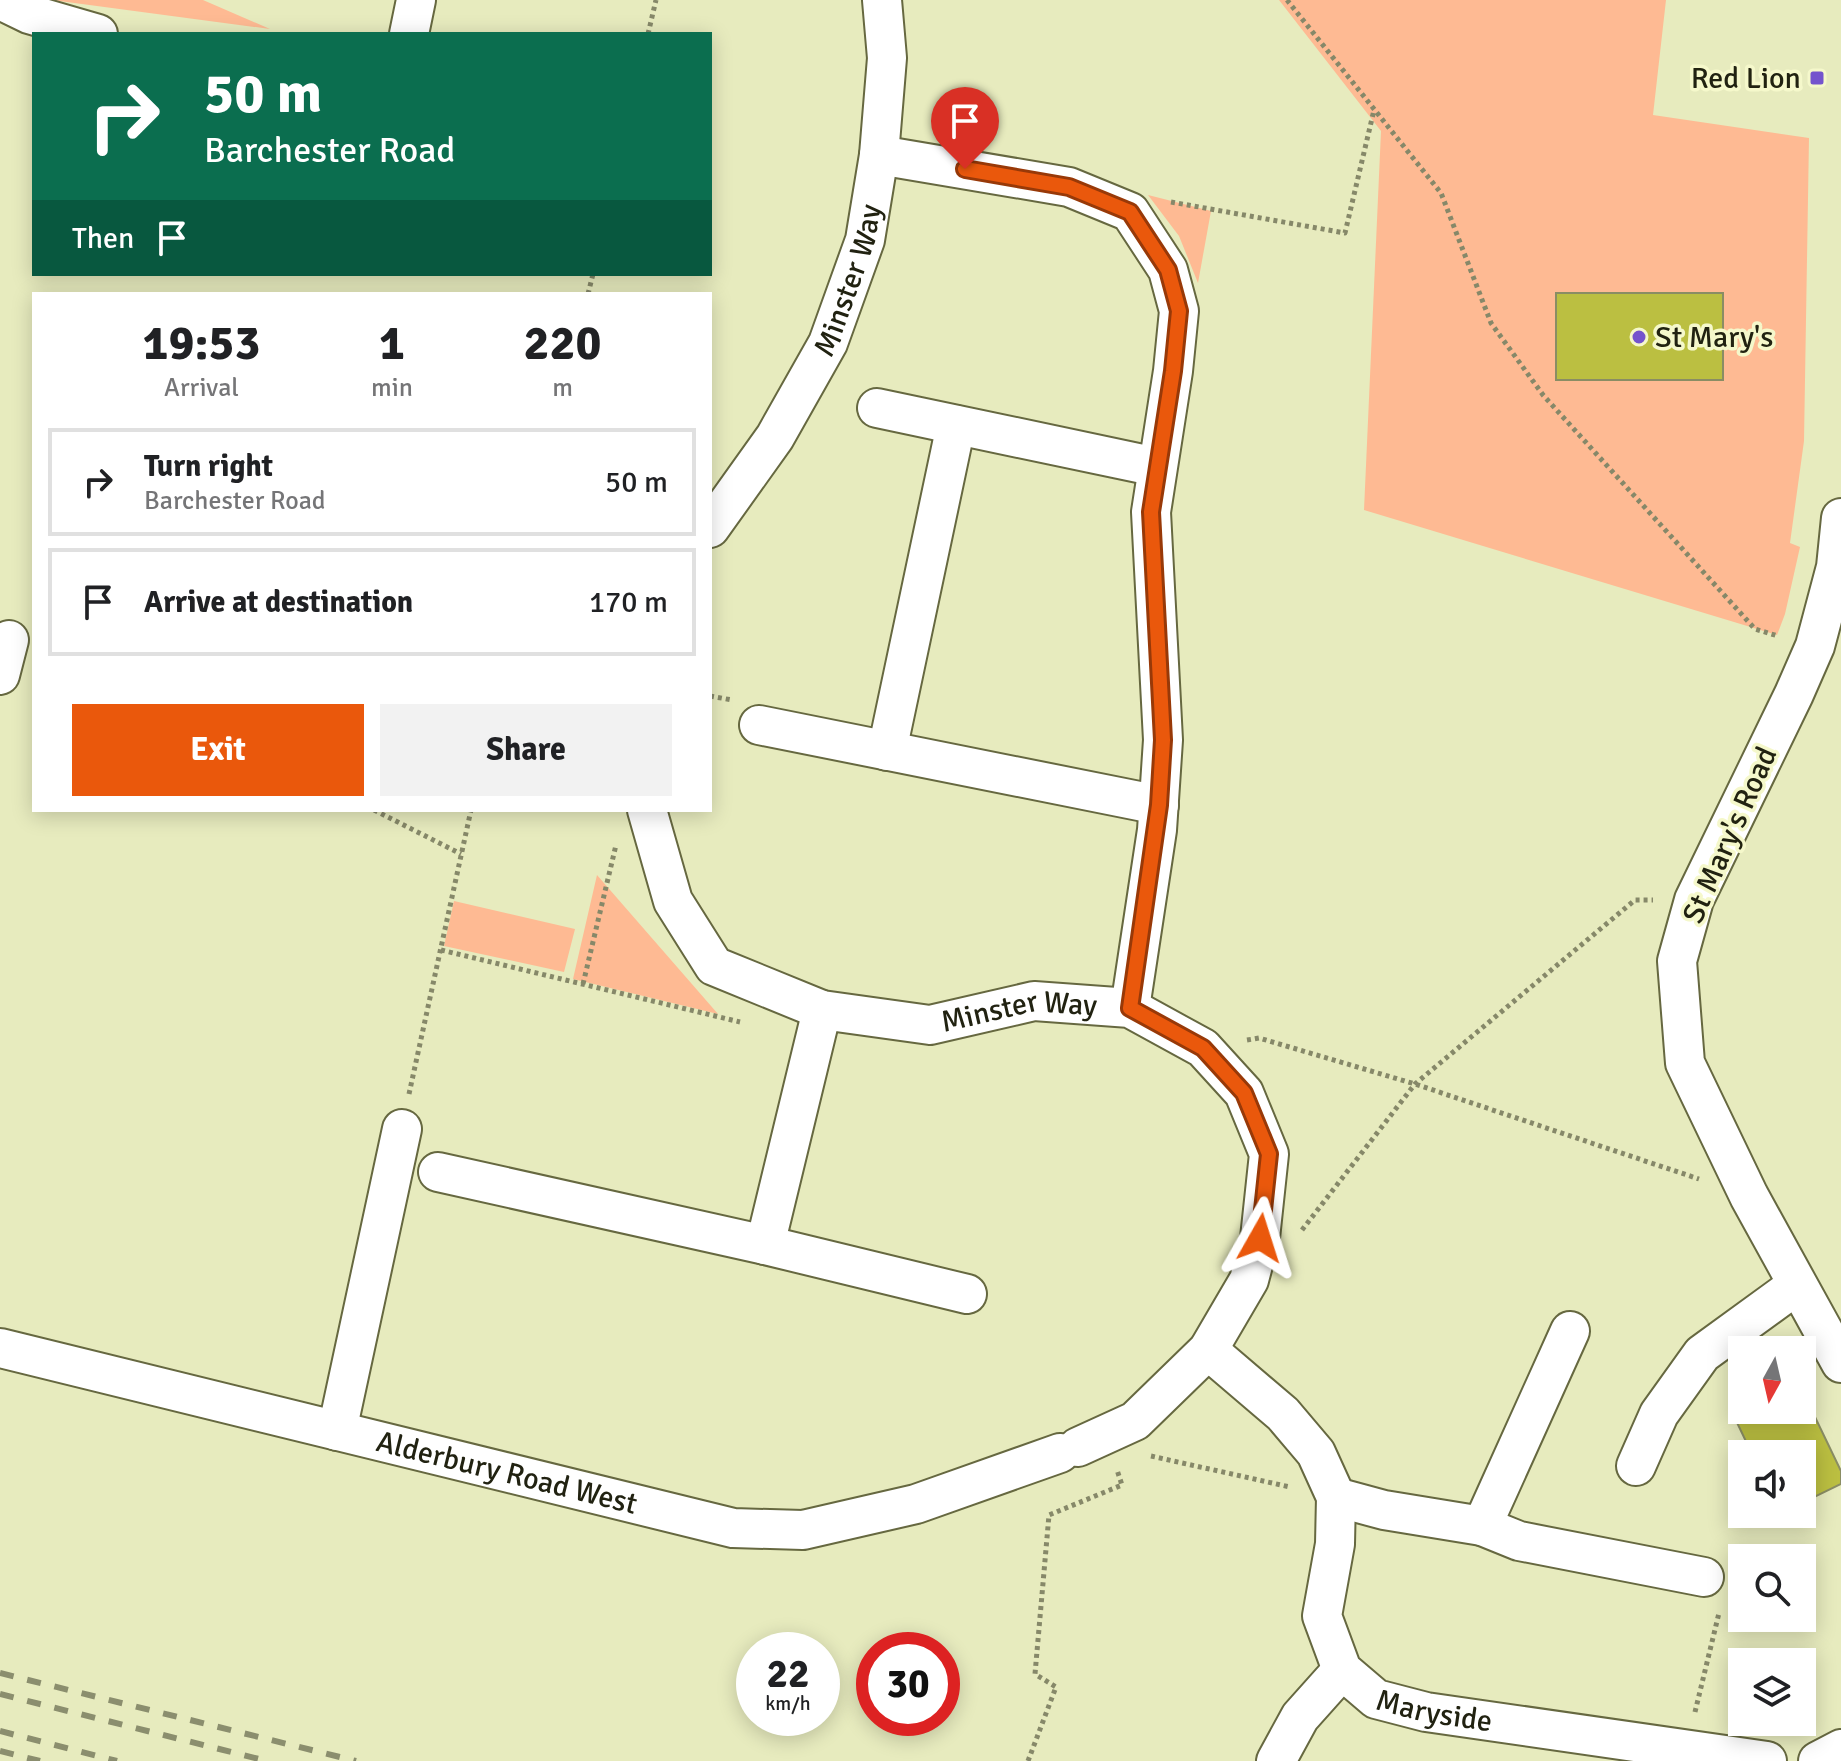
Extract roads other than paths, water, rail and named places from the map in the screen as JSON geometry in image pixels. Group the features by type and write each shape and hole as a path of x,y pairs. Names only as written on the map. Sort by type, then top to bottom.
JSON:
{"street":[{"path":"0,0 29,14 91,32"},
{"path":"409,32 416,0"},
{"name":"Minster Way","path":"712,525 775,437 828,343 865,240 879,155 887,58 882,0"},
{"path":"879,155 1069,187 1130,212 1168,270 1179,311 1151,512 1163,740 1159,805 1130,1008"},
{"path":"877,408 1157,467"},
{"path":"887,751 956,425"},
{"name":"St Mary's Road","path":"1841,518 1836,567 1815,646 1694,900 1677,961 1685,1063 1749,1196 1841,1363"},
{"path":"759,725 1159,805"},
{"name":"Minster Way","path":"648,812 673,901 714,966 822,1010 930,1025 1034,1001 1130,1008 1203,1048 1244,1093 1269,1154 1260,1238 1249,1280 1208,1350 1137,1439 1069,1450"},
{"path":"765,1245 822,1010"},
{"path":"337,1431 402,1129"},
{"path":"438,1172 967,1294"},
{"path":"1636,1466 1659,1414 1702,1354 1797,1285"},
{"path":"1482,1526 1570,1331"},
{"name":"Alderbury Road West","path":"0,1348 733,1528 803,1530 916,1504 1069,1450"},
{"name":"Maryside","path":"1208,1350 1283,1414 1316,1453 1336,1497 1335,1544 1322,1616 1342,1670 1376,1699 1426,1712 1690,1754 1767,1761"},
{"path":"1336,1497 1384,1510 1482,1526 1519,1541 1704,1577"},
{"path":"1276,1761 1300,1717 1342,1670"},
{"path":"1818,1761 1841,1749"}],"railway":[{"path":"0,1673 356,1761"},
{"path":"0,1694 267,1761"},
{"path":"0,1731 117,1761"},
{"path":"0,1751 40,1761"}],"place":[{"name":"Red Lion","path":"1817,78"},
{"name":"St Mary's","path":"1639,337"}]}
